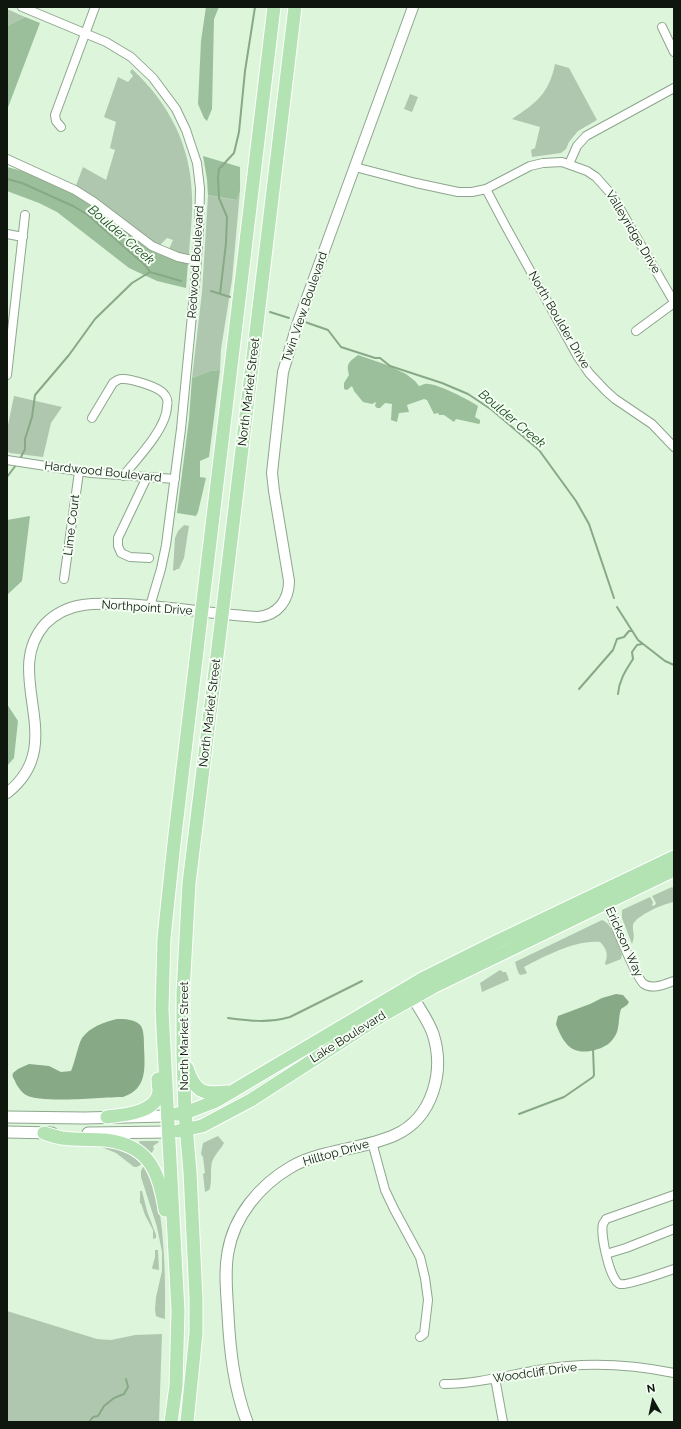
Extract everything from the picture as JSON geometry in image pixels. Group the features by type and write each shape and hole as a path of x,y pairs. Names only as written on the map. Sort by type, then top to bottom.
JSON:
{"main road":[{"name":"North Market Street","path":"171,1422 176,1386 178,1311 162,1010 164,938 201,612 274,7"},
{"name":"North Market Street","path":"187,1422 196,1333 196,1299 183,1055 183,993 189,883 223,613 295,7"},
{"name":"Lake Boulevard","path":"7,1117 84,1118 167,1116 185,1113 216,1101 231,1091 410,993 604,897 674,857"},
{"name":"Lake Boulevard","path":"604,897 674,870"},
{"name":"Lake Boulevard","path":"8,1132 169,1132 202,1126 251,1100 377,1019 410,993"},
{"name":"Hilltop Drive","path":"247,1422 238,1394 230,1353 226,1272 228,1252 233,1234 244,1212 262,1188 292,1166 309,1159 395,1135 412,1124 425,1108 433,1091 438,1071 437,1050 430,1027 410,993"},
{"path":"107,1117 129,1115 141,1111 157,1098 159,1093 158,1059 162,1010"},
{"path":"183,1055 192,1082 201,1090 207,1094 231,1091"},
{"path":"8,1132 21,1124 71,1123 84,1118"},
{"path":"44,1133 62,1138 106,1140 129,1146 139,1152 152,1166 159,1181 163,1195 169,1247 172,1319 178,1339"}],"street":[{"name":"Redwood Boulevard","path":"22,7 106,42 131,57 146,70 158,84 180,116 192,145 199,177 200,200 197,261 175,479 166,545 150,606"},
{"path":"61,127 56,121 55,115 95,7"},
{"name":"Twin View Boulevard","path":"223,613 255,617 265,616 273,613 279,608 288,593 288,577 272,473 283,372 297,325 413,7"},
{"path":"662,27 674,52"},
{"path":"569,164 577,146 586,136 674,88"},
{"path":"7,159 75,190 157,249 178,257 197,261"},
{"name":"Valleyridge Drive","path":"355,168 458,192 472,192 486,189 534,165 548,162 569,164 592,174 608,189 674,302"},
{"name":"North Boulder Drive","path":"486,189 546,301 582,362 606,391 652,424 674,448"},
{"path":"7,375 25,215"},
{"path":"7,234 23,237"},
{"path":"636,331 674,302"},
{"path":"92,418 113,383 118,379 123,378 156,388 165,395 168,405 163,423 123,476"},
{"name":"Hardwood Boulevard","path":"7,460 79,472 175,479"},
{"name":"Lime Court","path":"64,579 79,472"},
{"path":"147,477 118,538 118,546 121,553 126,556 149,558"},
{"name":"Northpoint Drive","path":"7,794 17,785 24,775 33,753 33,731 24,670 26,652 42,627 58,614 81,605 103,604 150,606 223,613"},
{"name":"Erickson Way","path":"604,897 632,962 643,983 648,986 657,987 674,981"},
{"path":"372,1142 385,1190 420,1257 428,1300 424,1334 420,1337"},
{"path":"674,1195 606,1219 602,1229 612,1277 618,1284 622,1285 653,1277 674,1269"},
{"path":"606,1254 632,1246 674,1228"},
{"name":"Woodcliff Drive","path":"444,1384 469,1383 567,1366 631,1367 655,1369 674,1373"},
{"path":"495,1378 503,1422"}],"shaded area":[{"path":"206,7 219,7 214,19 212,109 207,121 204,118 198,104 201,41"},
{"path":"7,9 25,17 7,26"},
{"path":"25,17 40,23 7,110 7,26"},
{"path":"555,64 569,68 597,120 578,131 569,142 566,149 561,153 532,157 531,150 535,148 540,127 512,119 528,108 540,97 549,83"},
{"path":"132,69 157,96 167,111 176,126 187,160 191,178 192,210 189,254 186,256 169,249 173,240 167,238 160,245 158,245 75,188 83,167 106,180 115,150 110,148 116,122 104,117 118,77 128,82 133,76 130,72"},
{"path":"410,94 418,97 412,112 404,109"},
{"path":"203,156 240,167 240,191 236,200 208,195"},
{"path":"7,167 22,171 75,194 91,204 150,250 188,263 186,288 157,281 129,268 57,212 39,203 7,191"},
{"path":"240,191 232,280 221,349 220,370 210,371 192,378 202,292 208,195 235,200"},
{"path":"358,355 387,365 406,374 419,386 430,384 436,386 452,392 478,406 475,417 480,420 480,423 456,419 454,422 444,415 439,415 438,413 434,414 427,400 424,399 407,405 409,412 399,413 397,422 391,420 392,404 385,403 380,408 377,408 375,406 376,402 372,404 363,402 352,386 347,390 344,389 344,383 349,375 348,365 352,359"},
{"path":"220,370 209,457 200,461 200,477 206,478 198,512 196,516 177,513 189,419 192,378 210,371"},
{"path":"14,396 62,407 51,423 43,457 10,453 7,451 7,430"},
{"path":"30,516 22,581 7,595 7,520"},
{"path":"184,525 189,526 184,558 179,569 174,571 175,538 178,531"},
{"path":"7,704 18,721 14,758 7,766"},
{"path":"672,887 674,889 674,902 651,910 635,921 633,925 634,938 632,944 622,918 622,910 650,897 653,902 652,906 655,905 656,903 652,896"},
{"path":"602,920 606,922 615,935 622,954 621,959 606,965 607,954 604,947 600,942 590,942 570,946 542,958 524,967 527,973 525,974 520,975 518,972 515,962"},
{"path":"500,970 506,972 509,980 482,992 480,983"},
{"path":"616,994 623,995 629,1002 621,1009 617,1033 610,1043 598,1049 582,1052 571,1048 566,1044 556,1024 558,1016 602,998"},
{"path":"117,1019 136,1022 142,1028 145,1063 143,1077 137,1089 123,1097 58,1100 34,1098 26,1095 19,1089 13,1076 13,1073 18,1069 29,1064 49,1066 61,1072 71,1071 82,1038 85,1034 98,1026"},
{"path":"218,1136 224,1143 212,1162 210,1188 205,1192 203,1174 205,1173 203,1157 201,1154 203,1143"},
{"path":"140,1141 159,1142 153,1146 154,1149 151,1154 138,1144"},
{"path":"99,1144 127,1152 142,1164 134,1167 116,1153 99,1146"},
{"path":"143,1167 146,1167 152,1180 161,1218 165,1284 165,1319 156,1316 155,1310 156,1297 162,1271 162,1252 157,1227 141,1177"},
{"path":"140,1191 142,1191 147,1211 156,1235 156,1238 153,1239 153,1230 145,1215 141,1203 140,1204"},
{"path":"155,1250 158,1250 159,1270 152,1268"},
{"path":"7,1311 97,1339 111,1340 135,1335 162,1334 159,1422 7,1422"}],"waterway":[{"path":"220,294 226,243 227,217 219,198 218,177 219,169 234,153 239,132 245,71 255,7"},
{"name":"Boulder Creek","path":"7,179 22,183 73,206 88,215 146,266 150,272 181,281"},
{"path":"20,459 25,449 25,439 32,417 35,395 69,355 95,319 132,283 150,272"},
{"name":"Boulder Creek","path":"211,291 230,297"},
{"name":"Boulder Creek","path":"270,312 289,318"},
{"name":"Boulder Creek","path":"305,322 328,330 341,347 375,358 380,358 390,366 442,383 468,394 492,410 539,450 576,501 589,524 614,598"},
{"path":"7,477 16,465"},
{"name":"Boulder Creek","path":"617,607 638,640 665,661 674,665"},
{"path":"579,689 613,650 617,639 624,637 629,631 632,631"},
{"path":"618,694 621,680 633,659 632,652 637,645 642,644"},
{"path":"228,1018 259,1021 290,1017 362,981"},
{"path":"519,1114 564,1097 593,1077 593,1049"},
{"path":"89,1422 93,1417 98,1416 104,1406 114,1398 124,1394 128,1387 126,1379"}]}
